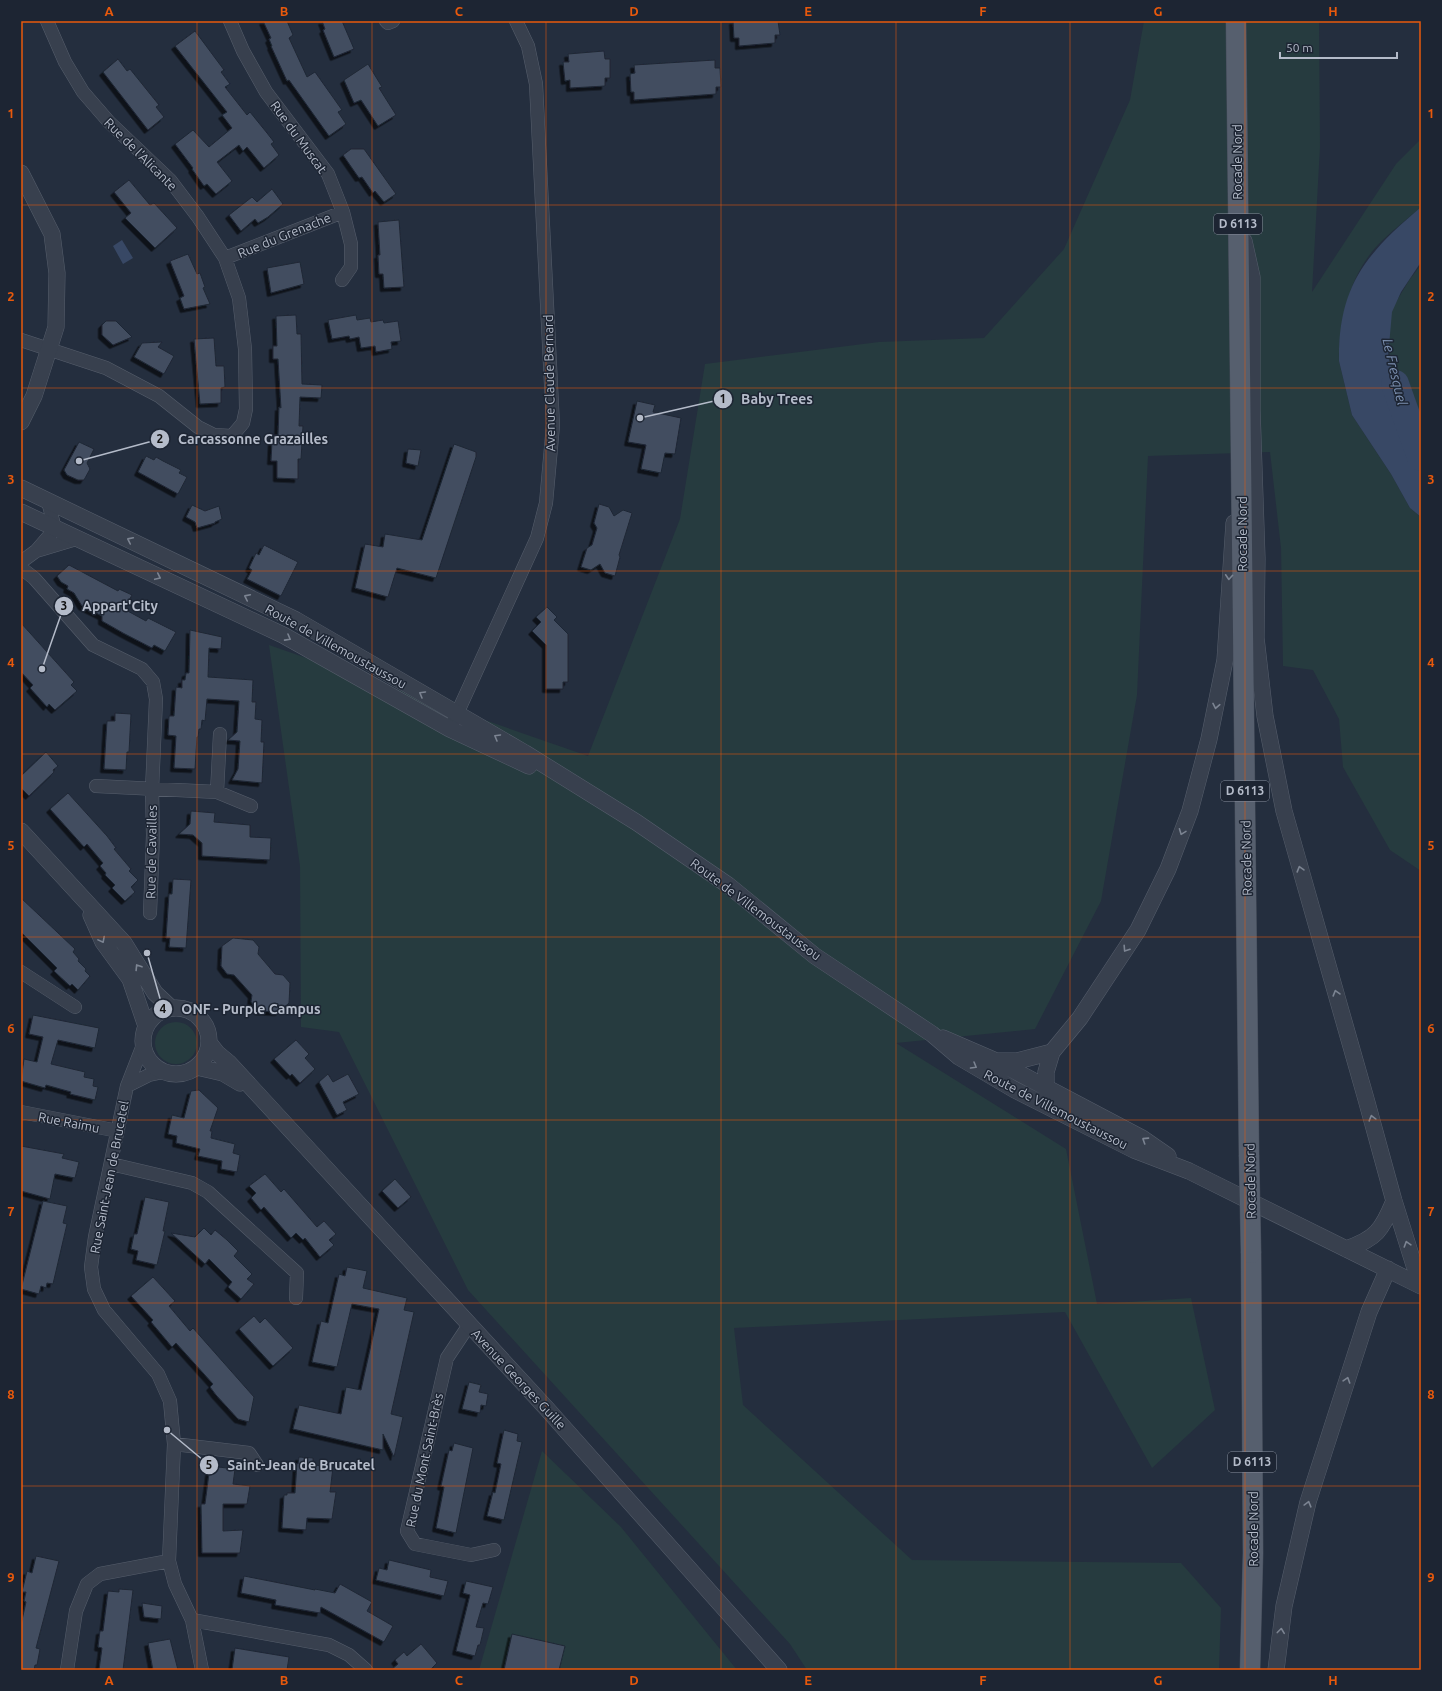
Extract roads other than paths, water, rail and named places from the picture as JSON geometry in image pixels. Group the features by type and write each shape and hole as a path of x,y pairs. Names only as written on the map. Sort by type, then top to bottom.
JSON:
{"main road":[{"name":"Rocade Nord","path":"1236,21 1250,1155 1253,1553 1250,1670"}],"street":[{"name":"Rue de l'Alicante","path":"46,21 65,62 83,92 109,122 170,180 198,216 225,258 239,298 245,349 246,409 243,424 232,436 214,435 198,427 159,396 106,368 50,349"},
{"name":"Rue du Muscat","path":"230,21 242,51 266,92 328,174 343,212 351,244 351,267 342,280"},
{"name":"Avenue Claude Bernard","path":"450,729 455,714 537,538 546,503 552,425 536,84 528,46 516,21"},
{"path":"21,173 26,190 52,234 57,273 56,327 34,396 21,422"},
{"name":"Rue du Grenache","path":"225,258 343,212"},
{"path":"1238,213 1252,277 1252,409 1257,558 1256,638 1265,716 1284,812 1394,1201 1414,1265 1421,1280"},
{"path":"21,340 50,349"},
{"path":"1053,1109 1046,1089 1046,1072 1052,1052 1080,1018 1138,930 1168,868 1190,811 1210,739 1225,660 1229,584 1242,427"},
{"name":"Route de Villemoustaussou","path":"21,488 296,620 455,714 525,753 636,822 728,885 815,956 932,1034 959,1057 1015,1090 1134,1150 1189,1171 1421,1286"},
{"path":"21,562 36,551 55,529 48,501"},
{"name":"Route de Villemoustaussou","path":"21,512 283,635 450,729 578,787"},
{"path":"36,551 76,539"},
{"name":"Rue de Cavailles","path":"21,568 34,578 93,645 142,669 153,682 156,699 152,790 150,913"},
{"path":"217,792 220,734"},
{"name":"Rue de Cavailles","path":"96,786 152,790"},
{"path":"152,790 217,792 251,806"},
{"path":"21,831 86,904 124,943 155,993 171,1008"},
{"path":"86,904 103,942 130,979 146,1026"},
{"path":"21,972 76,1007"},
{"path":"171,1008 189,1010 201,1018 208,1031 210,1044 205,1059 197,1067 182,1074 173,1075 163,1072 149,1061 143,1045 143,1035 146,1026 157,1014 171,1008"},
{"name":"Route de Villemoustaussou","path":"932,1034 994,1060 1046,1089 1142,1138 1189,1171"},
{"name":"Avenue Georges Guille","path":"210,1044 548,1410 779,1670"},
{"name":"Rue Saint-Jean de Brucatel","path":"143,1045 128,1086 95,1237 91,1267 94,1289 104,1310 158,1374 170,1401 174,1444 169,1560 175,1584 192,1620 202,1670"},
{"path":"994,1060 1017,1061 1052,1052"},
{"name":"Avenue Georges Guille","path":"197,1067 223,1072 255,1093"},
{"name":"Rue Saint-Jean de Brucatel","path":"128,1086 149,1075 163,1072"},
{"name":"Rue Raimu","path":"21,1112 118,1131"},
{"path":"111,1164 192,1184 208,1192 296,1272 296,1298"},
{"path":"1346,1249 1364,1243 1375,1236 1386,1219 1394,1201"},
{"path":"1276,1670 1284,1606 1308,1502 1369,1312 1388,1269"},
{"name":"Rue du Mont Saint-Brès","path":"469,1325 447,1358 407,1531 416,1544 471,1555 494,1550"},
{"path":"174,1444 249,1453 257,1465"},
{"path":"68,1670 76,1611 87,1584 100,1574 169,1560"},
{"path":"192,1620 329,1645 349,1655 366,1670"}],"water":[{"path":"1421,207 1421,262 1401,292 1392,312 1388,357 1401,394 1408,425 1421,452 1421,517 1410,508 1391,474 1352,415 1339,361 1340,334 1344,311 1350,291 1359,273 1385,240"},
{"path":"122,240 133,258 123,264 113,246"}],"waterway":[{"name":"Le Fresquel","path":"1395,384 1421,457"}],"place":[{"name":"Baby Trees","path":"640,418"},
{"name":"Carcassonne Grazailles","path":"79,461"},
{"name":"Appart'City","path":"42,669"},
{"name":"ONF - Purple Campus","path":"147,953"},
{"name":"Saint-Jean de Brucatel","path":"167,1430"}]}
